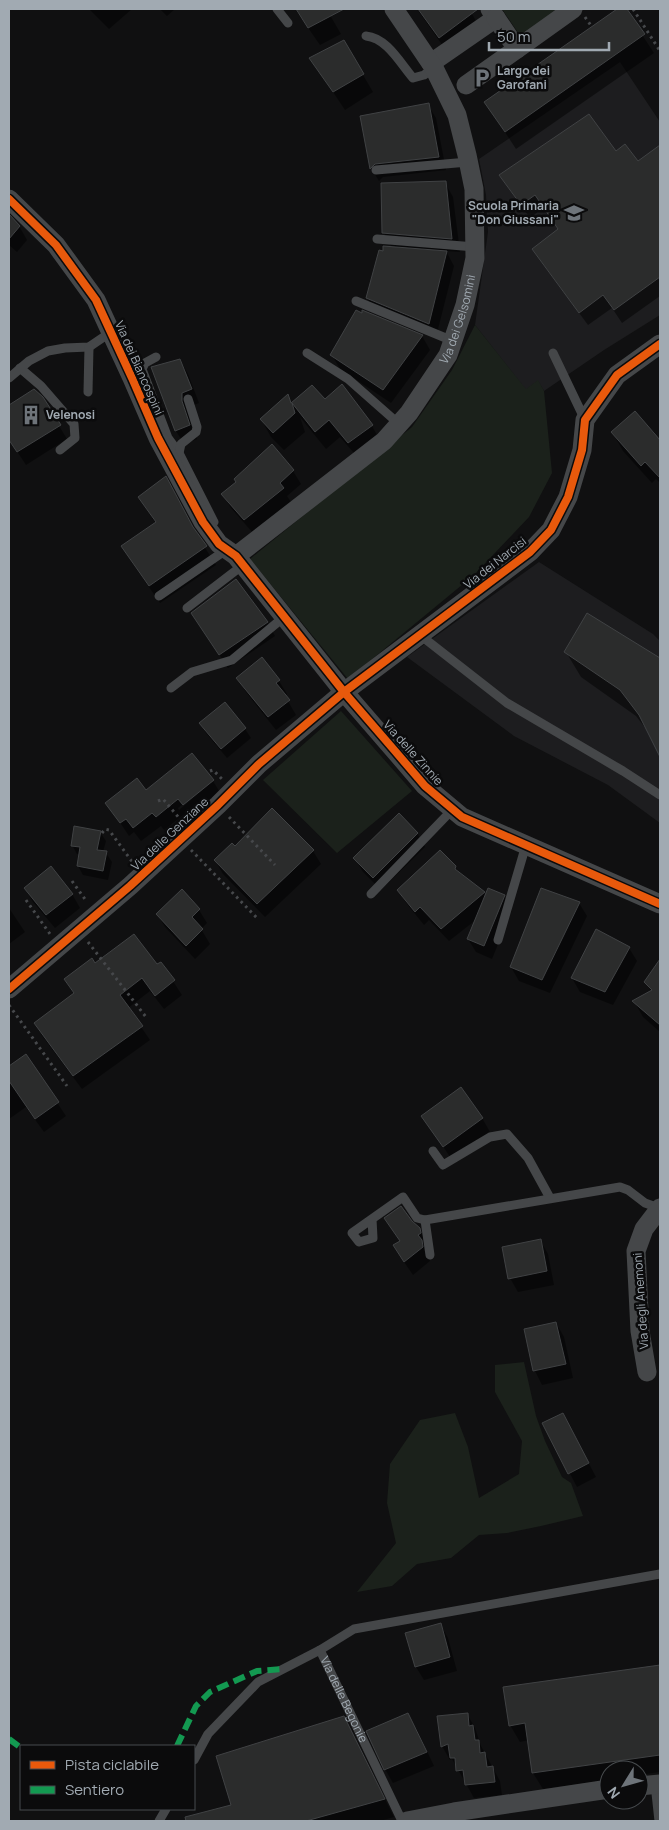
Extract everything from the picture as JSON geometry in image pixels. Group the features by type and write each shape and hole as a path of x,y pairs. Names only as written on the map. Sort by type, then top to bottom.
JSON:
{"street":[{"name":"Via dei Gelsomini","path":"231,554 361,460 384,440 409,413 448,355 465,305 475,258 474,189 458,115 433,66 394,9"},
{"path":"466,85 573,9"},
{"path":"433,66 493,13 518,49"},
{"name":"Via dei Biancospini","path":"9,199 56,245 96,300 158,438 203,522 231,554"},
{"name":"Via dei Narcisi","path":"344,692 530,552 551,530 568,497 582,450 585,420 617,374 660,344"},
{"name":"Via delle Zinnie","path":"231,554 344,692 425,786 462,817 660,904"},
{"name":"Via delle Genziane","path":"9,989 142,875 218,805 259,764 344,692"},
{"name":"Via degli Anemoni","path":"647,1372 640,1331 636,1250 644,1228 660,1208"},
{"path":"407,1821 454,1812 599,1790"}],"lane":[{"path":"276,9 288,23"},
{"path":"366,36 374,36 381,41 413,78 424,75 433,66"},
{"path":"376,170 468,162"},
{"path":"377,239 475,247"},
{"path":"356,301 453,341"},
{"path":"9,378 20,368 48,351 65,348 89,348 111,332"},
{"path":"88,392 89,348"},
{"path":"553,353 585,420"},
{"path":"307,354 348,378 398,424"},
{"path":"156,357 145,363 142,369 168,438 179,453 231,554"},
{"path":"20,368 41,386 74,424 75,438 60,450"},
{"path":"179,453 181,444 196,432 197,426 188,399"},
{"path":"159,596 231,554"},
{"path":"186,608 231,554"},
{"path":"171,688 192,672 232,660 284,617"},
{"path":"420,635 507,703 623,771 660,795"},
{"path":"371,894 453,809"},
{"path":"498,940 526,845"},
{"path":"433,1151 443,1166 490,1137 507,1134 528,1158 550,1198"},
{"path":"372,1219 403,1197 417,1218 425,1220 620,1187 628,1190 645,1203 660,1208"},
{"path":"425,1220 430,1255"},
{"path":"320,1650 354,1629 660,1574"},
{"name":"Via delle Begonie","path":"195,1758 208,1734 258,1682 320,1650 402,1821"},
{"path":"652,1785 659,1821"},
{"path":"159,1821 165,1810"}],"path":[{"path":"633,9 641,25 660,51"},
{"path":"158,801 163,799 185,835 257,918"},
{"path":"218,805 276,865"},
{"path":"102,833 104,829 110,830 142,875"},
{"path":"72,881 96,915"},
{"path":"26,900 59,947"},
{"path":"78,930 146,1017"},
{"path":"9,1004 67,1086"}],"shaded area":[{"path":"502,9 567,9 523,40"},
{"name":"Scuola Primaria \"Don Giussani\"","path":"620,62 660,122 660,315 544,391 538,381 526,390 475,325 488,232 486,195 479,159"},
{"path":"475,325 526,389 538,380 544,391 552,473 529,517 474,575 348,679 250,559 412,427 452,370"},
{"path":"539,562 653,634 660,641 660,823 608,785 514,736 407,657"},
{"path":"341,711 412,791 337,853 263,780"},
{"path":"524,1362 536,1416 545,1441 562,1477 571,1483 583,1516 507,1533 479,1535 451,1558 417,1564 392,1586 357,1592 396,1543 387,1503 390,1464 420,1420 455,1413 468,1447 479,1498 519,1474 522,1441 495,1392 495,1365"}],"building":[{"path":"296,9 344,9 308,28"},
{"path":"418,9 478,9 439,38"},
{"path":"617,9 627,9 645,34 505,132 484,102"},
{"path":"344,40 364,74 333,92 309,58"},
{"path":"429,103 439,157 375,164 370,169 360,116"},
{"path":"589,114 616,151 625,144 638,161 660,145 660,277 614,310 603,295 579,313 532,249 558,229 535,195 521,205 499,175"},
{"path":"446,181 452,239 382,233 381,183"},
{"path":"9,214 20,226 9,239"},
{"path":"383,246 447,251 429,324 366,298 379,250 383,251"},
{"path":"356,310 362,313 362,310 423,335 383,390 330,355"},
{"path":"180,359 192,389 182,393 182,401 190,425 175,431 151,367"},
{"path":"342,384 373,425 348,443 329,420 315,432 292,403 295,413 273,433 260,419 288,394 291,403 312,385 325,399"},
{"name":"Velenosi","path":"34,389 43,397 61,425 17,452 9,440 9,405"},
{"path":"635,411 660,440 660,478 645,462 641,466 611,432"},
{"path":"272,444 294,470 280,483 284,488 244,520 221,494 236,482 234,479"},
{"path":"166,476 193,527 207,546 149,586 121,546 156,522 138,497"},
{"path":"236,579 268,622 219,655 191,613"},
{"path":"587,613 660,658 660,757 639,715 620,690 564,652"},
{"path":"262,657 280,680 276,683 290,700 268,717 236,678"},
{"path":"225,702 246,728 221,749 199,723"},
{"path":"192,753 214,780 183,805 178,799 156,817 152,813 133,828 126,819 120,823 105,803 137,778 146,790"},
{"path":"272,808 314,850 257,904 214,860 232,843 235,846"},
{"path":"399,813 418,833 373,878 353,858"},
{"path":"74,826 101,831 97,850 107,851 103,871 77,866 80,847 71,846"},
{"path":"440,850 456,866 455,869 485,892 441,929 420,907 415,912 397,890"},
{"path":"51,866 73,894 46,915 24,888"},
{"path":"488,888 505,895 484,946 467,939"},
{"path":"541,888 580,902 542,980 510,967"},
{"path":"182,889 200,909 192,917 203,929 186,946 156,914"},
{"path":"596,929 630,947 605,992 571,978"},
{"path":"134,934 157,964 161,962 175,980 155,996 142,978 120,995 143,1026 73,1076 34,1023 74,993 64,979 92,958 95,963"},
{"path":"660,959 660,1025 632,1001 652,990 644,982"},
{"path":"26,1054 59,1102 35,1119 9,1081 9,1066"},
{"path":"461,1087 483,1118 443,1147 421,1116"},
{"path":"401,1206 420,1228 421,1233 418,1235 422,1240 423,1247 404,1262 393,1245 400,1241 384,1218"},
{"path":"541,1239 547,1271 508,1279 502,1247"},
{"path":"556,1322 566,1364 533,1371 524,1329"},
{"path":"563,1413 589,1463 568,1474 542,1423"},
{"path":"441,1623 450,1657 415,1667 405,1633"},
{"path":"660,1665 660,1755 624,1760 599,1760 599,1764 532,1773 525,1723 509,1726 503,1687"},
{"path":"408,1713 427,1752 384,1770 366,1731"},
{"path":"468,1713 469,1726 473,1725 475,1740 479,1740 480,1753 485,1752 487,1767 493,1766 495,1782 465,1785 463,1770 456,1771 455,1758 450,1758 448,1744 441,1747 437,1716"},
{"path":"344,1716 385,1799 306,1821 186,1821 185,1817 231,1805 216,1756"}],"marked path":[{"path":"177,1745 196,1706 210,1692 257,1671 283,1669"},
{"path":"9,1739 20,1747"}],"cycle path":[{"path":"9,199 56,245 96,300 158,438 203,522 219,544 236,556 344,692 425,786 462,817 660,904"},
{"path":"9,989 130,886 218,805 259,764 344,692 530,552 551,530 568,497 582,450 585,420 617,375 660,344"}],"place":[{"name":"Largo dei Garofani","path":"482,78"},
{"name":"Scuola Primaria \"Don Giussani\"","path":"574,213"},
{"name":"Velenosi","path":"31,415"}]}
